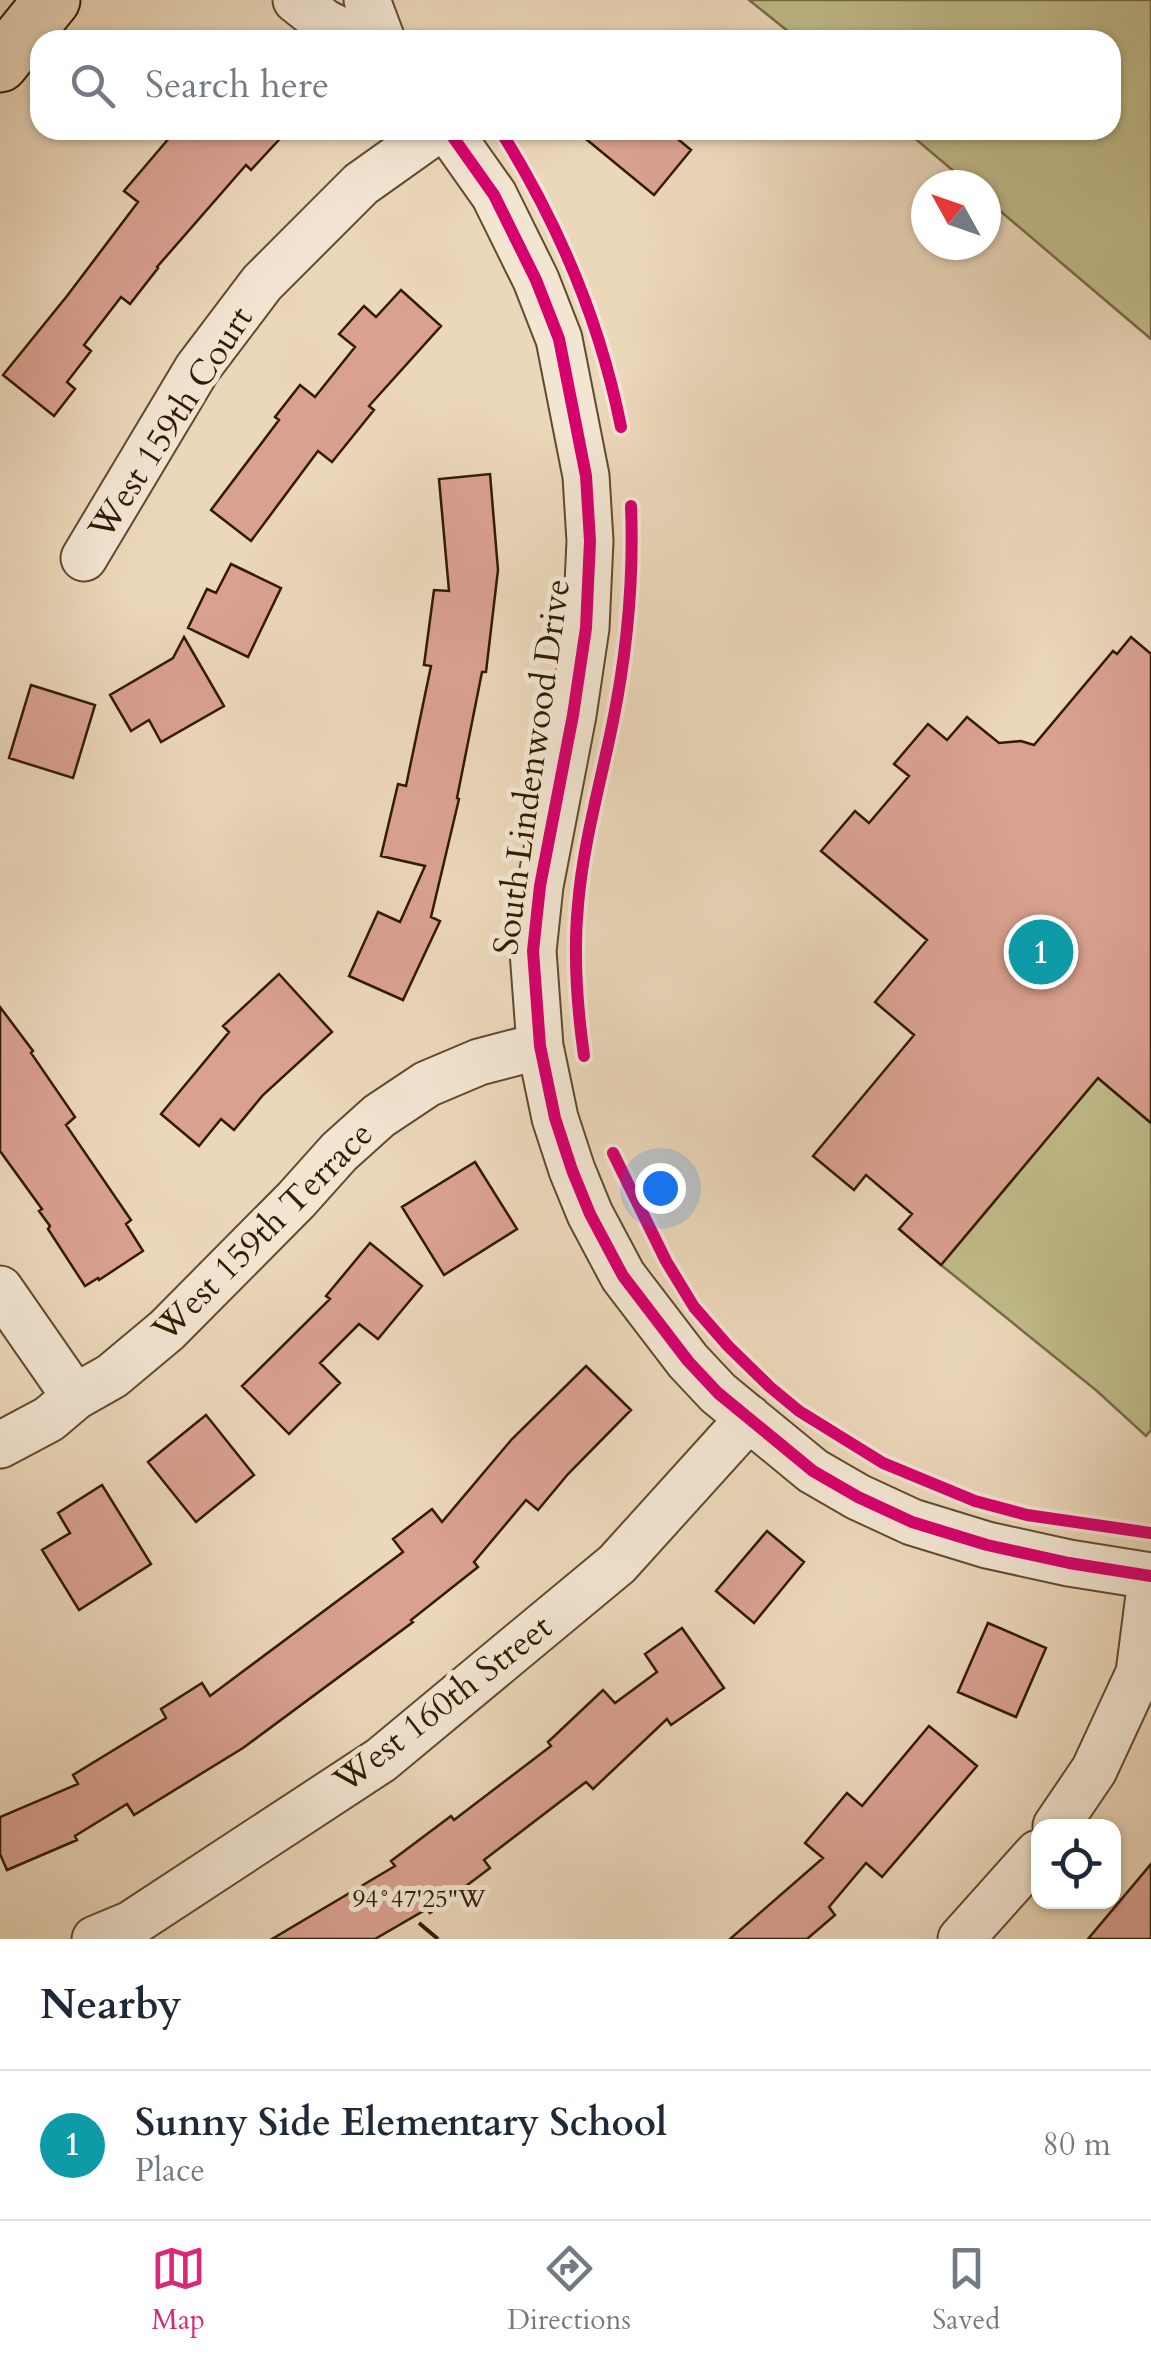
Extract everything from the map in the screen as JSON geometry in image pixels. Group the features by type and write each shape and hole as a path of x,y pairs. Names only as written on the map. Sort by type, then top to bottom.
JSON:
{"main road":[{"path":"0,64 52,0"}],"street":[{"path":"296,0 340,30"},
{"path":"367,0 378,30"},
{"name":"West 159th Court","path":"84,558 197,368 262,283 361,184 424,140"},
{"name":"South Lindenwood Drive","path":"455,140 494,195 536,280 559,338 586,476 590,541 586,628 540,886 533,951 540,1046 555,1118 590,1214 623,1276 688,1362 718,1393 812,1471 912,1522 1004,1548 1151,1578"},
{"name":"West 159th Terrace","path":"0,1446 112,1376 167,1330 338,1152 378,1116 427,1084 479,1062 540,1046"},
{"path":"0,1289 76,1397"},
{"name":"West 160th Street","path":"95,1939 130,1924 382,1760 617,1564 748,1418"},
{"path":"1061,1819 1094,1770 1139,1673 1151,1578"},
{"path":"961,1939 1031,1861"}],"shaded area":[{"path":"749,0 1151,0 1151,339 1001,212 1001,170 952,170 917,140 1121,140 1121,30 786,30"},
{"path":"1098,1078 1151,1123 1151,1430 1146,1436 1097,1391 941,1265"}],"building":[{"path":"167,140 279,140 251,170 246,165 130,304 121,297 84,345 91,351 67,382 75,389 54,416 3,375 138,202 124,191"},
{"path":"587,140 679,140 691,150 654,195"},
{"path":"401,290 441,326 369,406 374,410 332,462 318,451 251,541 211,510 279,420 275,417 300,385 315,397 355,347 339,334 364,306 376,317"},
{"path":"490,474 498,570 486,672 482,672 459,799 431,917 440,921 403,1000 349,976 378,912 400,922 425,866 381,856 398,784 406,786 431,666 424,665 434,590 449,591 439,479"},
{"path":"231,564 281,588 248,657 188,628 207,589 216,593"},
{"path":"184,637 224,706 161,742 149,720 131,731 110,695 173,658"},
{"path":"1131,637 1151,654 1151,1123 1098,1078 941,1265 899,1229 912,1214 866,1175 854,1190 813,1156 914,1035 875,1002 927,940 821,851 855,811 869,823 909,776 894,764 928,724 947,740 967,717 999,743 1021,741 1034,745 1113,651 1117,654"},
{"path":"31,685 95,705 73,778 9,758"},
{"path":"279,974 332,1032 263,1095 234,1130 221,1119 199,1146 161,1114 229,1032 223,1026"},
{"path":"0,1007 75,1117 66,1125 131,1220 126,1224 143,1251 85,1286 48,1229 50,1226 39,1211 42,1209 0,1151"},
{"path":"475,1162 517,1229 444,1275 402,1207"},
{"path":"370,1243 422,1286 378,1339 359,1324 320,1363 340,1383 289,1434 242,1386 330,1299 326,1296"},
{"path":"586,1366 631,1410 538,1510 526,1500 474,1562 478,1567 413,1622 243,1748 134,1815 127,1804 75,1836 77,1840 7,1870 0,1854 0,1817 78,1784 73,1775 166,1718 161,1709 202,1683 210,1696 403,1552 393,1539 432,1509 442,1522 512,1439"},
{"path":"206,1415 254,1475 196,1522 148,1462"},
{"path":"102,1485 151,1564 79,1610 42,1550 70,1533 58,1513"},
{"path":"767,1531 804,1562 754,1623 716,1591"},
{"path":"988,1623 1046,1648 1016,1717 958,1692"},
{"path":"682,1628 724,1688 671,1725 667,1719 593,1789 586,1782 484,1860 490,1868 430,1913 427,1909 375,1939 272,1939 395,1866 391,1861 451,1816 454,1820 551,1746 548,1742 603,1690 615,1703 657,1672 645,1654"},
{"path":"929,1726 977,1766 882,1877 866,1863 829,1907 835,1915 807,1939 730,1939 823,1858 805,1843 847,1793 862,1806"},
{"path":"1151,1864 1151,1939 1088,1939 1113,1909 1121,1909 1121,1900"}],"cycle path":[{"path":"455,140 494,195 536,280 559,339 586,476 590,541 586,628 540,886 533,951 540,1046 555,1118 590,1214 623,1276 688,1361 718,1393 813,1471 912,1522 987,1545 1151,1576"},
{"path":"506,140 558,236 589,310 621,427"},
{"path":"584,1056 576,981 578,905 622,671 630,589 631,506"},
{"path":"613,1153 666,1261 694,1307 728,1346 799,1411 883,1463 975,1501 1027,1515 1151,1533"}],"place":[{"name":"Sunny Side Elementary School","path":"1041,952"}]}
